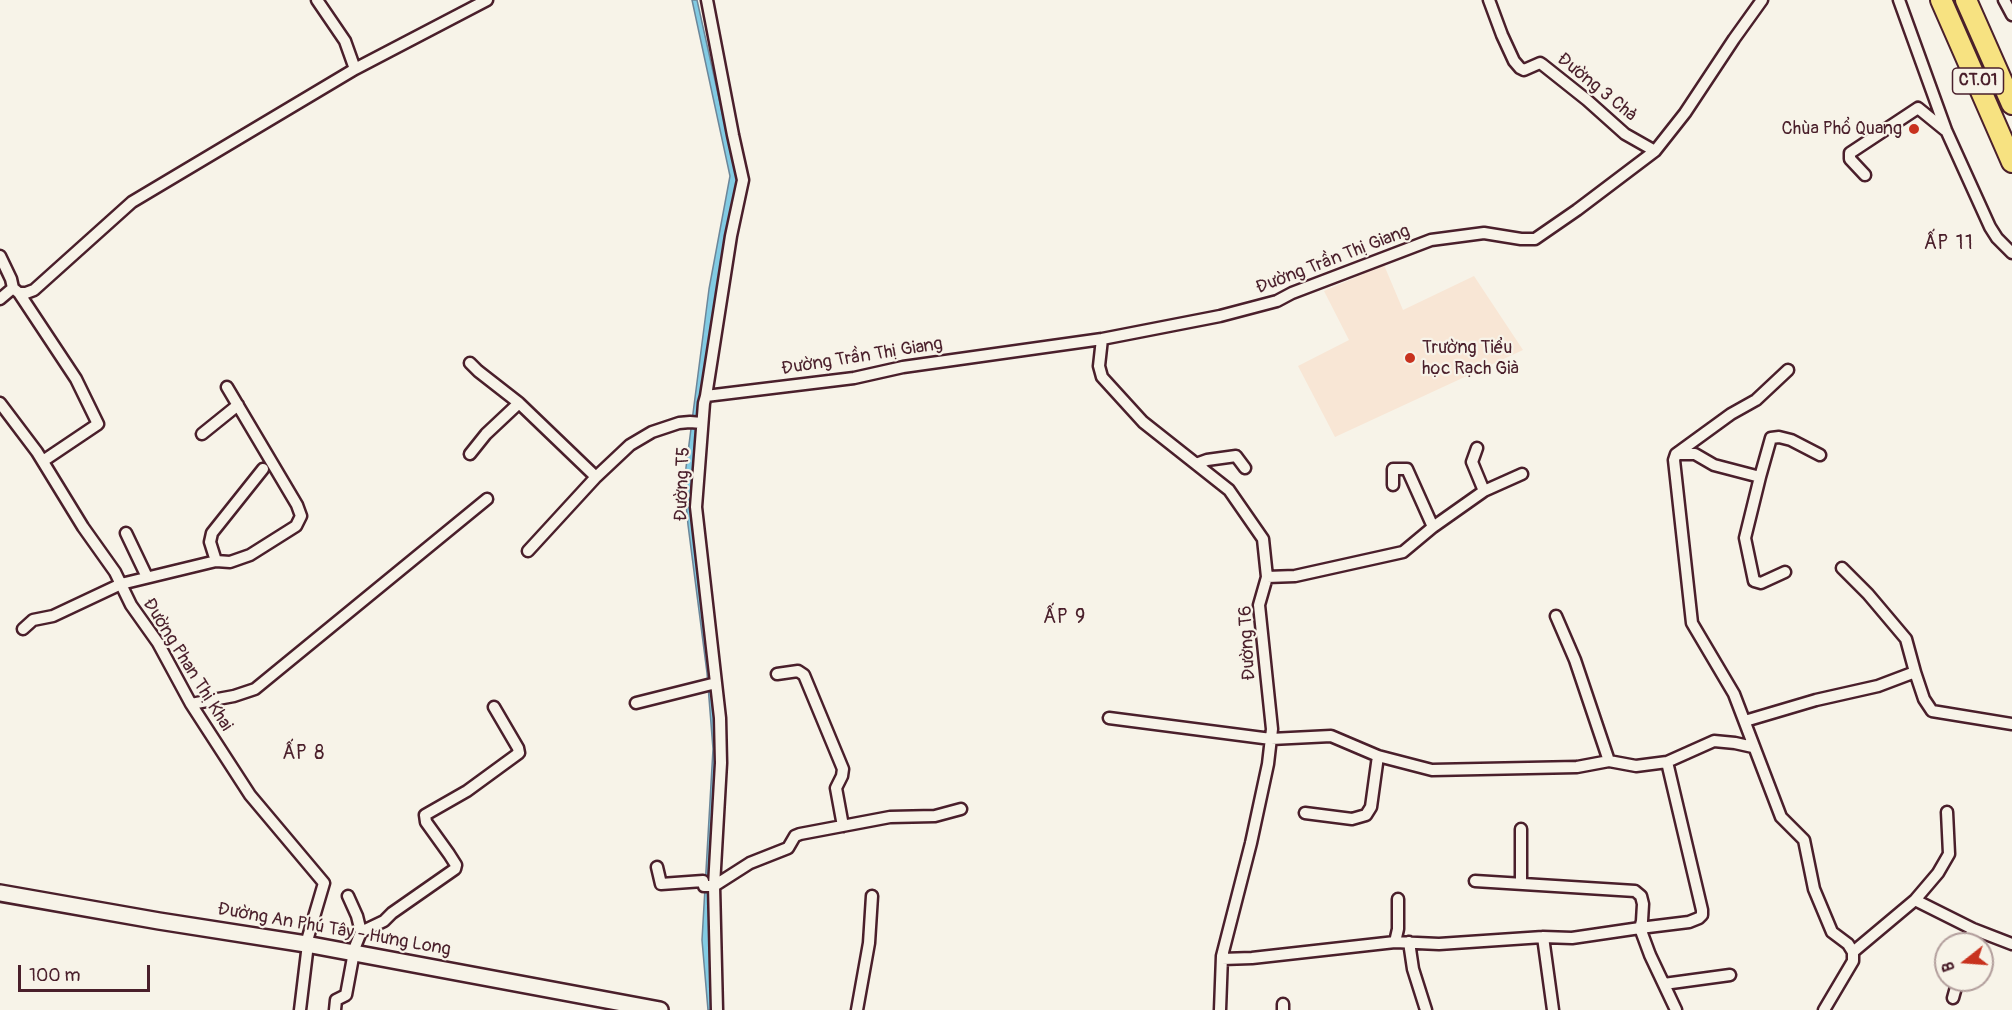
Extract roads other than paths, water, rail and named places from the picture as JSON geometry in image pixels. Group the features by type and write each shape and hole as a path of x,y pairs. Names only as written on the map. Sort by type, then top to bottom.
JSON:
{"highway":[{"name":"CT.01","path":"1941,0 2012,162"},
{"name":"CT.01","path":"1966,0 2012,104"}],"street":[{"path":"317,0 345,41 356,69"},
{"path":"0,299 16,290 26,293 33,290 132,202 356,69 487,0"},
{"name":"Đường T5","path":"707,0 743,180 731,236 706,396 697,423 696,507 711,685 720,718 721,763 709,886 717,1010"},
{"name":"Đường 3 Chả","path":"1489,0 1510,52 1520,68 1524,70 1540,63 1544,65 1625,134 1655,151"},
{"name":"Đường Trần Thị Giang","path":"706,396 854,378 903,367 1102,339 1220,316 1277,301 1324,280 1431,240 1484,233 1535,239 1655,151 1685,113 1762,0"},
{"path":"1899,0 1946,130 1990,227 2012,253"},
{"path":"2004,0 2012,15"},
{"path":"1865,175 1850,159 1850,153 1918,108 1946,130"},
{"path":"0,256 16,290 76,379 98,424 43,461"},
{"name":"Đường T6","path":"1102,339 1099,366 1102,376 1143,422 1229,490 1263,539 1267,577 1259,605 1272,729 1268,764 1254,832 1222,959 1220,1010"},
{"path":"470,363 519,403 596,477"},
{"path":"1788,370 1756,400 1731,414 1676,454 1674,460 1692,623 1734,694 1781,817 1804,840 1814,888 1832,932 1848,944 1853,952 1853,961 1824,1010"},
{"path":"22,629 33,620 52,616 121,584 216,561 230,562 250,555 296,526 301,516 291,493 227,387"},
{"name":"Đường Phan Thị Khai","path":"0,403 43,461 121,584 131,605 158,643 191,704 250,795 324,883 307,944"},
{"path":"470,454 486,434 519,403"},
{"path":"202,435 237,405"},
{"path":"528,551 596,477 630,445 646,435 670,426 697,423"},
{"path":"1785,572 1761,583 1754,582 1745,538 1771,438 1791,440 1820,455"},
{"path":"1477,448 1473,462 1484,490"},
{"path":"1676,454 1695,454 1714,465 1760,477"},
{"path":"1196,464 1236,456 1245,468"},
{"path":"216,561 210,542 212,533 263,469"},
{"path":"1393,484 1393,469 1407,469 1433,527"},
{"path":"1267,577 1295,576 1402,552 1484,490 1522,474"},
{"path":"191,704 234,696 255,689 487,499"},
{"path":"126,532 147,577"},
{"path":"1842,568 1868,594 1905,639 1924,699 1932,711 2012,724"},
{"path":"1556,616 1575,660 1609,761"},
{"path":"777,674 798,671 804,675 843,769 836,792 843,826"},
{"path":"1745,721 1815,700 1878,686 1915,672"},
{"path":"636,703 711,685"},
{"path":"361,932 384,921 455,869 456,865 450,854 426,822 425,815 467,791 519,753 494,707"},
{"path":"1109,718 1271,739 1331,736 1378,756 1432,770 1577,767 1609,761 1636,766 1667,762 1713,741 1735,742 1753,747"},
{"path":"1305,813 1353,819 1366,815 1371,807 1378,756"},
{"path":"1222,959 1252,958 1395,942 1439,944 1543,937 1572,938 1689,922 1702,915 1702,910 1667,762"},
{"path":"657,867 661,884 702,881 709,886 750,863 788,848 795,836 890,817 945,814 960,809"},
{"path":"1853,952 1916,900 1938,873 1949,854 1947,812"},
{"path":"1521,829 1521,884"},
{"path":"1474,880 1635,891 1641,896 1640,928 1676,1010"},
{"name":"Đường An Phú Tây - Hưng Long","path":"0,893 150,920 353,952 660,1010"},
{"path":"335,1010 336,999 346,995 353,952 361,932 348,896"},
{"path":"857,1010 869,943 872,896"},
{"path":"1395,942 1398,929 1398,899"},
{"path":"1916,900 1974,929 2012,944"},
{"path":"1543,937 1553,1010"},
{"path":"1409,942 1413,969 1426,1010"},
{"path":"300,1010 307,944"},
{"path":"1664,984 1730,975"},
{"path":"1953,998 1955,992"}],"water":[{"path":"692,0 697,0 737,179 719,274 704,376 693,480 694,513 718,725 716,1010 708,1010 702,940 713,749 707,673 684,483 709,289 730,176"}],"place":[{"name":"Chùa Phổ Quang","path":"1914,129"},
{"name":"Trường Tiểu học Rạch Già","path":"1410,358"}],"district":[{"name":"ẤP 11","path":"1949,244"},
{"name":"ẤP 9","path":"1065,618"},
{"name":"ẤP 8","path":"304,754"}]}
